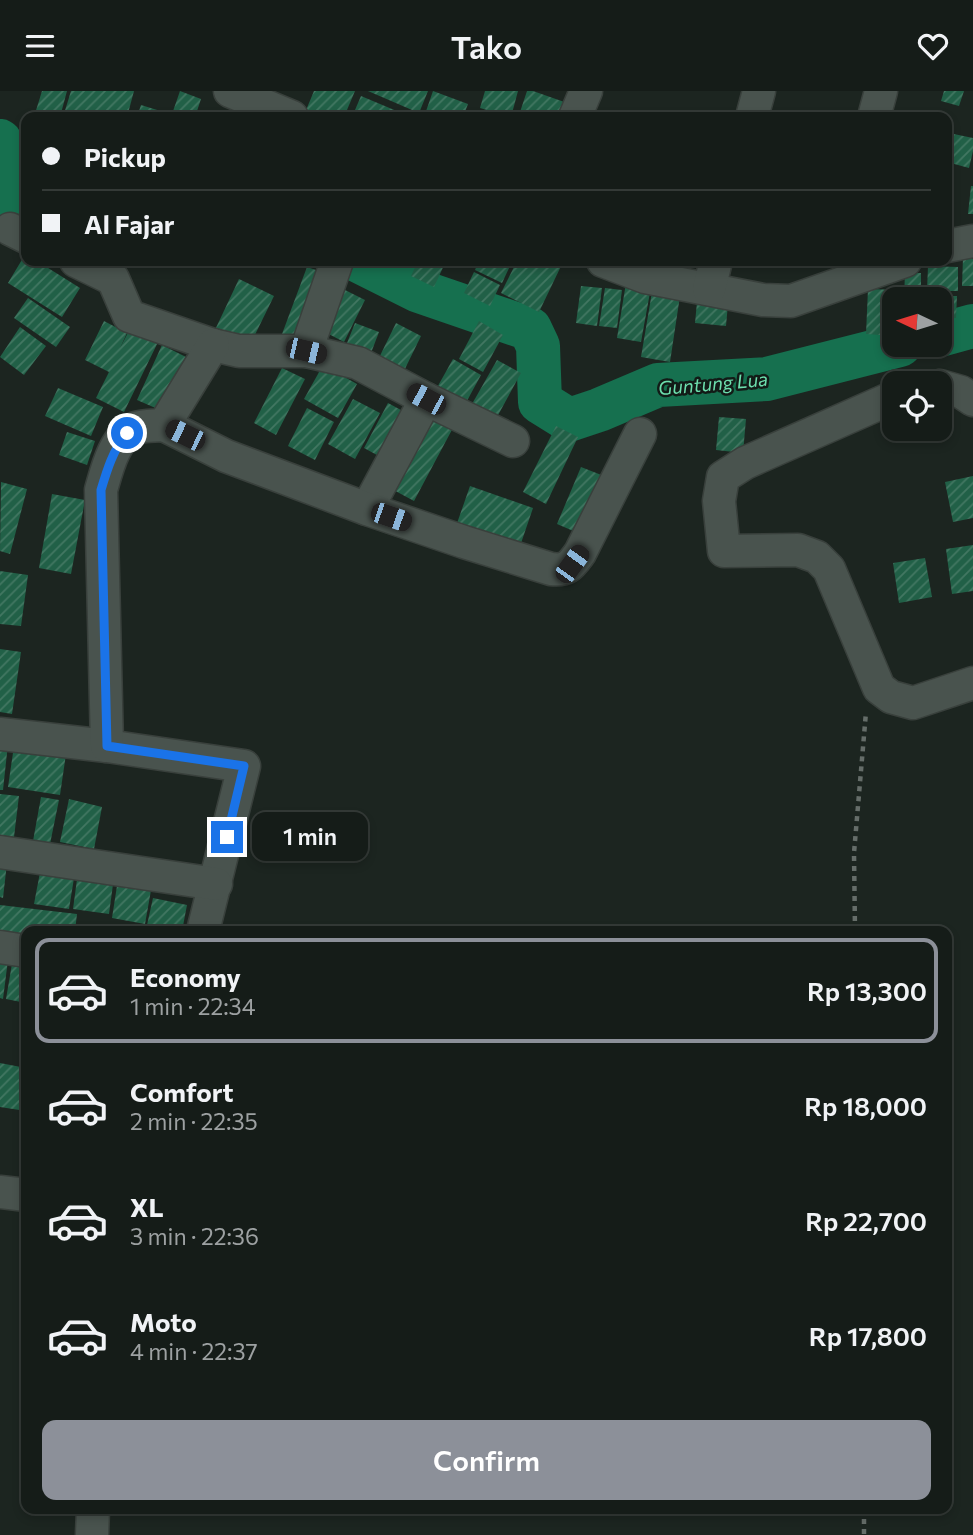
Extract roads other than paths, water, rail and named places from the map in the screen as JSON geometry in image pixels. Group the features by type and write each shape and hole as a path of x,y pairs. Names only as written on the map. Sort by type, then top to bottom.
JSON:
{"street":[{"path":"230,91 280,112"},
{"path":"577,112 586,91"},
{"path":"753,112 759,91"},
{"path":"875,112 881,91"},
{"path":"952,245 973,241"},
{"path":"86,266 113,279 129,316 213,345 239,351 306,351 358,363 513,441"},
{"path":"306,351 335,266"},
{"path":"616,266 645,277 713,275 763,300 791,301 891,266"},
{"path":"823,291 830,266"},
{"path":"164,425 213,345"},
{"path":"952,389 973,400"},
{"path":"367,509 426,399"},
{"path":"882,402 745,463 723,477 719,501 724,551 798,550 817,557 829,569 879,688 891,697 914,703 973,683"},
{"path":"107,746 101,490 119,443 127,433 138,427 164,425 226,456 367,509 464,542 562,570 572,564 580,553 639,434"},
{"path":"0,734 244,766 204,926"},
{"path":"0,852 216,884"},
{"path":"0,947 21,950"},
{"path":"0,1192 21,1194"},
{"path":"92,1535 93,1514"}],"waterway":[{"path":"0,141 12,181 9,194 0,209"},
{"name":"Guntung Lua","path":"369,266 419,291 530,329 538,346 540,402 569,420 658,385 767,379 882,350"},
{"name":"Guntung Lua","path":"952,332 973,326"}]}
